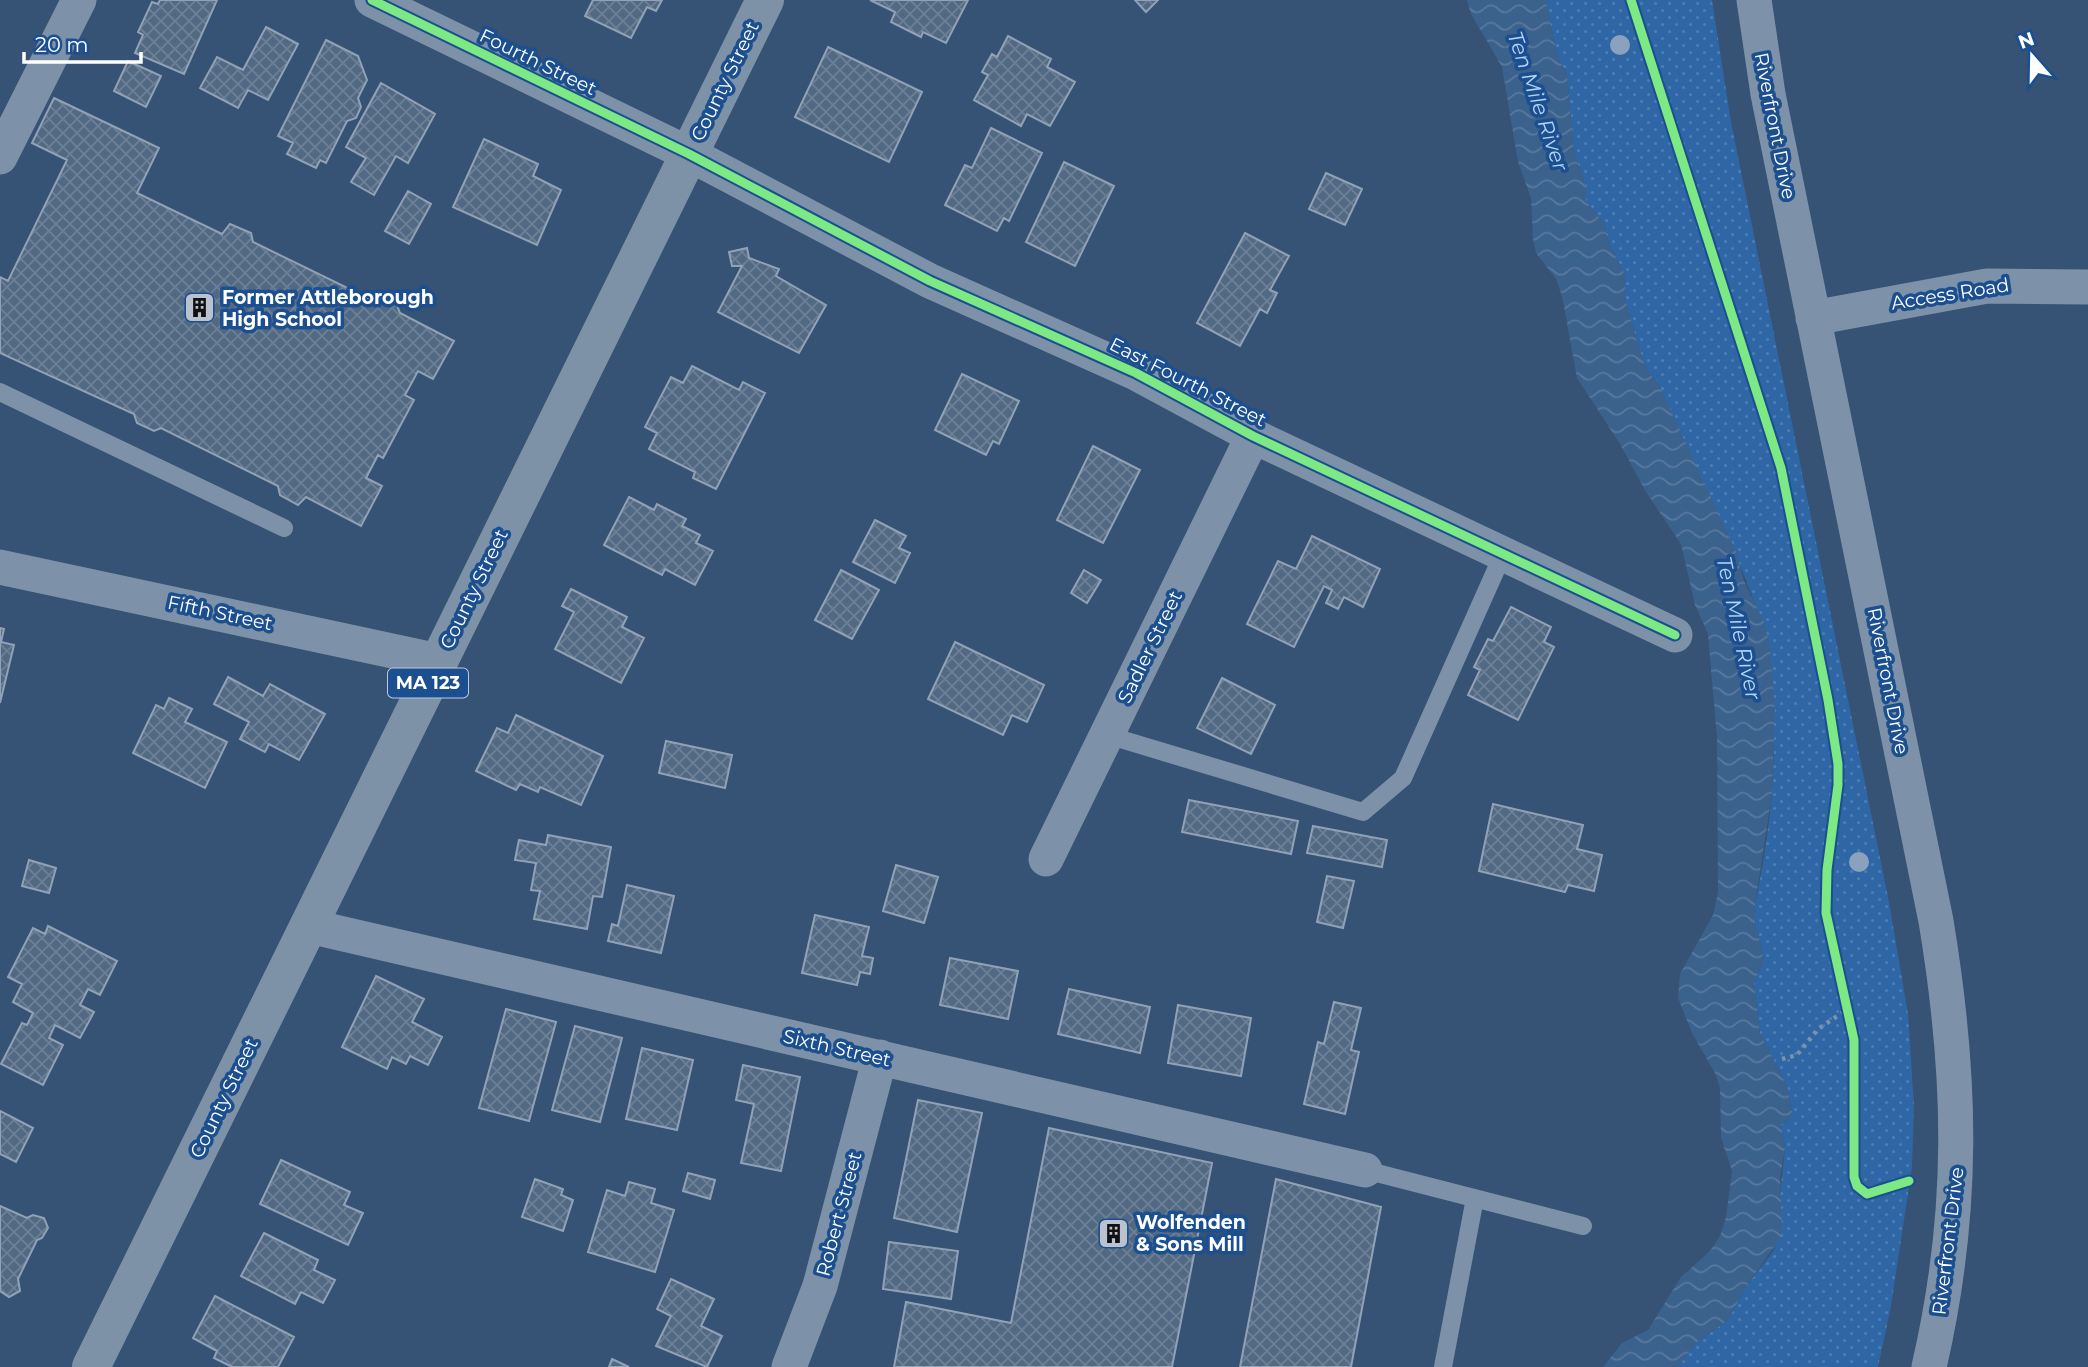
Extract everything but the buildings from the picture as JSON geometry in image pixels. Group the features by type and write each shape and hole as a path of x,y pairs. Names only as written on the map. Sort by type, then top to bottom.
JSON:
{"highway":[{"name":"County Street","path":"91,1367 765,0"}],"street":[{"path":"0,158 79,0"},
{"name":"Fourth Street","path":"372,0 531,80 689,154"},
{"name":"Riverfront Drive","path":"1754,0 1763,67 1931,894 1953,1028 1958,1122 1955,1211 1947,1276 1929,1367"},
{"name":"East Fourth Street","path":"689,154 930,281 1136,373 1253,436 1675,635"},
{"name":"Access Road","path":"1813,318 1987,286 2088,287"},
{"name":"Sadler Street","path":"1046,859 1253,436"},
{"name":"Fifth Street","path":"0,567 439,661"},
{"name":"Sixth Street","path":"309,926 1365,1170"},
{"name":"Robert Street","path":"789,1367 824,1274 880,1057"}],"lane":[{"path":"0,392 284,528"},
{"path":"1107,735 1363,812 1403,778 1503,554"},
{"path":"1365,1170 1583,1226"},
{"path":"1443,1367 1475,1198"}],"path":[{"path":"1782,1059 1797,1055 1818,1029 1846,1004 1850,1019"}],"shaded area":[{"path":"1546,0 1712,0 1731,122 1889,902 1908,1014 1914,1105 1912,1167 1891,1306 1878,1367 1678,1367 1696,1343 1728,1320 1745,1288 1774,1250 1785,1148 1781,1124 1788,1121 1792,1112 1787,1086 1760,1033 1754,984 1763,961 1754,919 1767,840 1773,774 1770,675 1754,601 1658,383 1647,371 1625,298 1625,275 1609,243 1604,224 1586,201 1586,186 1574,153 1567,74 1557,56"}],"water":[{"name":"Ten Mile River","path":"1467,0 1546,0 1557,56 1567,74 1574,153 1586,186 1586,201 1604,224 1609,243 1625,275 1625,298 1647,371 1658,383 1735,549 1744,581 1765,624 1770,647 1775,710 1772,793 1754,919 1763,961 1754,984 1760,1033 1787,1086 1792,1112 1788,1121 1781,1124 1785,1148 1780,1178 1782,1227 1779,1240 1745,1288 1728,1320 1696,1343 1678,1367 1603,1367 1622,1343 1648,1330 1681,1277 1710,1251 1720,1236 1726,1217 1732,1171 1721,1138 1720,1089 1716,1075 1692,1033 1678,998 1680,974 1713,915 1718,892 1717,739 1708,634 1695,605 1681,544 1577,378 1562,296 1556,279 1536,253 1531,198 1518,162 1502,67 1471,14"}],"cycle path":[{"path":"372,0 689,154 930,281 1136,373 1253,436 1675,635"},
{"path":"1631,0 1781,468 1828,700 1838,764 1838,785 1827,870 1826,913 1854,1040 1854,1177 1857,1186 1867,1194 1909,1181"}],"place":[{"name":"Former Attleborough High School","path":"199,308"},
{"name":"Wolfenden & Sons Mill","path":"1113,1233"}]}
